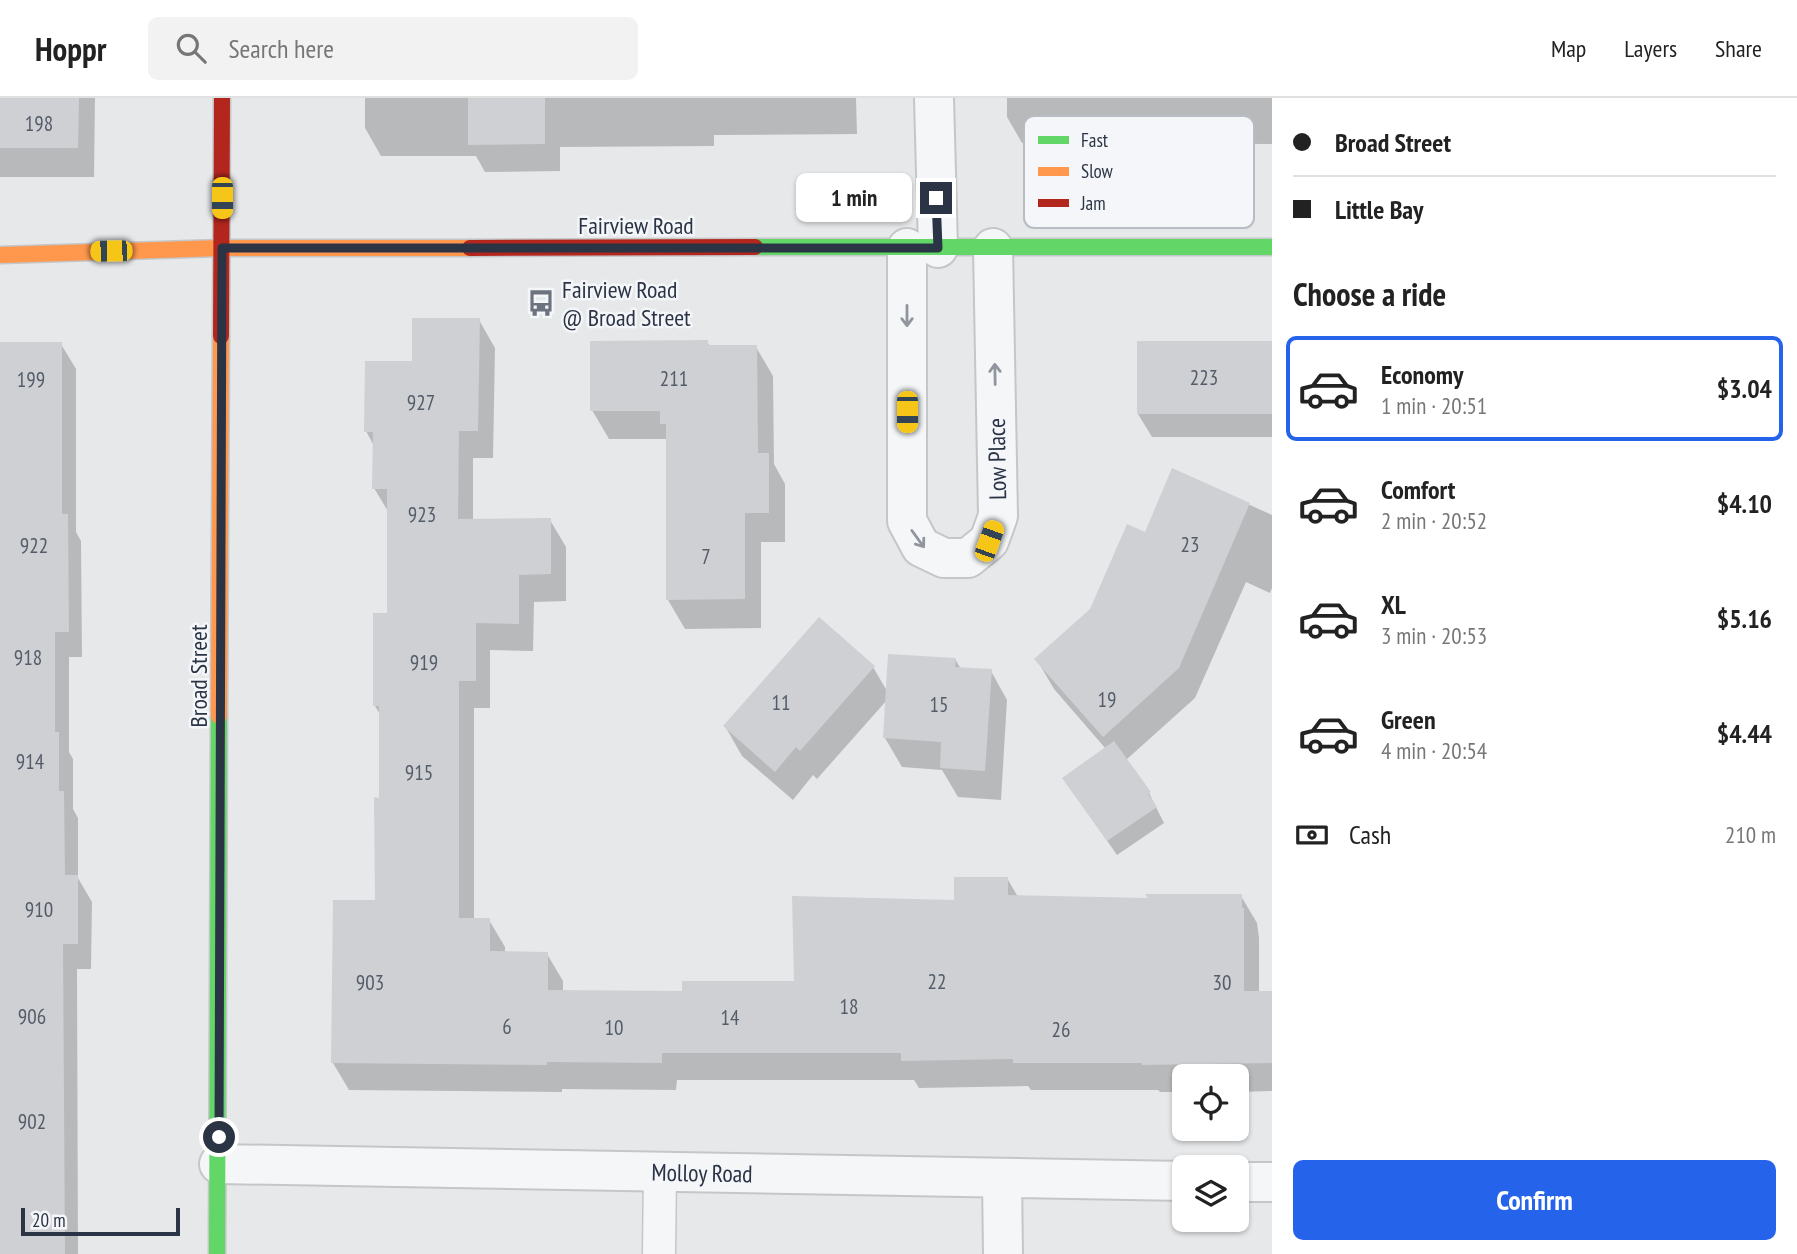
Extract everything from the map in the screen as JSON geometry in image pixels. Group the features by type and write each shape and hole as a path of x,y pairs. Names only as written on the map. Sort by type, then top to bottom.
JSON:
{"street":[{"name":"Broad Street","path":"217,1254 222,98"},
{"name":"Low Place","path":"934,98 907,521 921,547 944,558 968,558 989,541 998,516 993,248"},
{"name":"Fairview Road","path":"0,254 222,248 1272,247"},
{"name":"Molloy Road","path":"219,1164 1172,1181"},
{"path":"1002,1178 1003,1254"},
{"path":"1249,1182 1272,1182"}],"lane":[{"path":"659,1254 660,1172"}],"building":[{"path":"0,98 79,98 78,148 0,148"},
{"path":"468,98 545,98 545,144 468,145"},
{"path":"412,318 480,318 478,431 459,431 458,519 551,518 551,574 519,575 519,624 476,623 476,681 459,681 459,918 490,918 490,951 548,952 548,990 682,991 682,981 794,981 792,896 954,900 954,877 1008,877 1008,895 1148,898 1145,894 1242,894 1244,991 1272,991 1272,1063 1013,1063 1013,1059 901,1061 901,1053 662,1053 662,1063 331,1063 333,900 375,900 374,797 379,798 379,706 373,706 373,613 387,613 387,489 372,489 373,432 364,432 365,361 412,361"},
{"path":"708,340 708,345 757,345 758,453 769,453 769,513 745,513 745,599 666,600 666,424 660,424 660,411 590,411 590,341"},
{"path":"1137,341 1272,341 1272,414 1137,414"},
{"path":"0,342 62,342 62,514 68,514 69,632 55,632 55,732 59,732 59,791 64,791 65,875 78,875 78,944 63,944 65,1254 0,1254"},
{"path":"1172,468 1250,503 1179,668 1103,737 1034,659 1090,609 1127,524 1145,532"},
{"path":"819,617 875,666 800,751 796,747 775,772 723,726"},
{"path":"888,654 956,658 955,667 992,669 985,771 940,768 941,742 883,738"},
{"path":"1114,741 1151,792 1148,794 1157,807 1107,841 1062,778"}],"traffic: fast":[{"path":"755,247 1272,247"},
{"path":"217,1254 219,716"}],"traffic: slow":[{"path":"0,255 222,248 470,248"},
{"path":"219,716 221,336"}],"traffic: jam":[{"path":"221,336 222,98"},
{"path":"470,248 755,247"}],"place":[{"name":"Fairview Road @ Broad Street","path":"541,303"}],"route":[{"path":"219,1137 222,248 938,248 936,198"}]}
